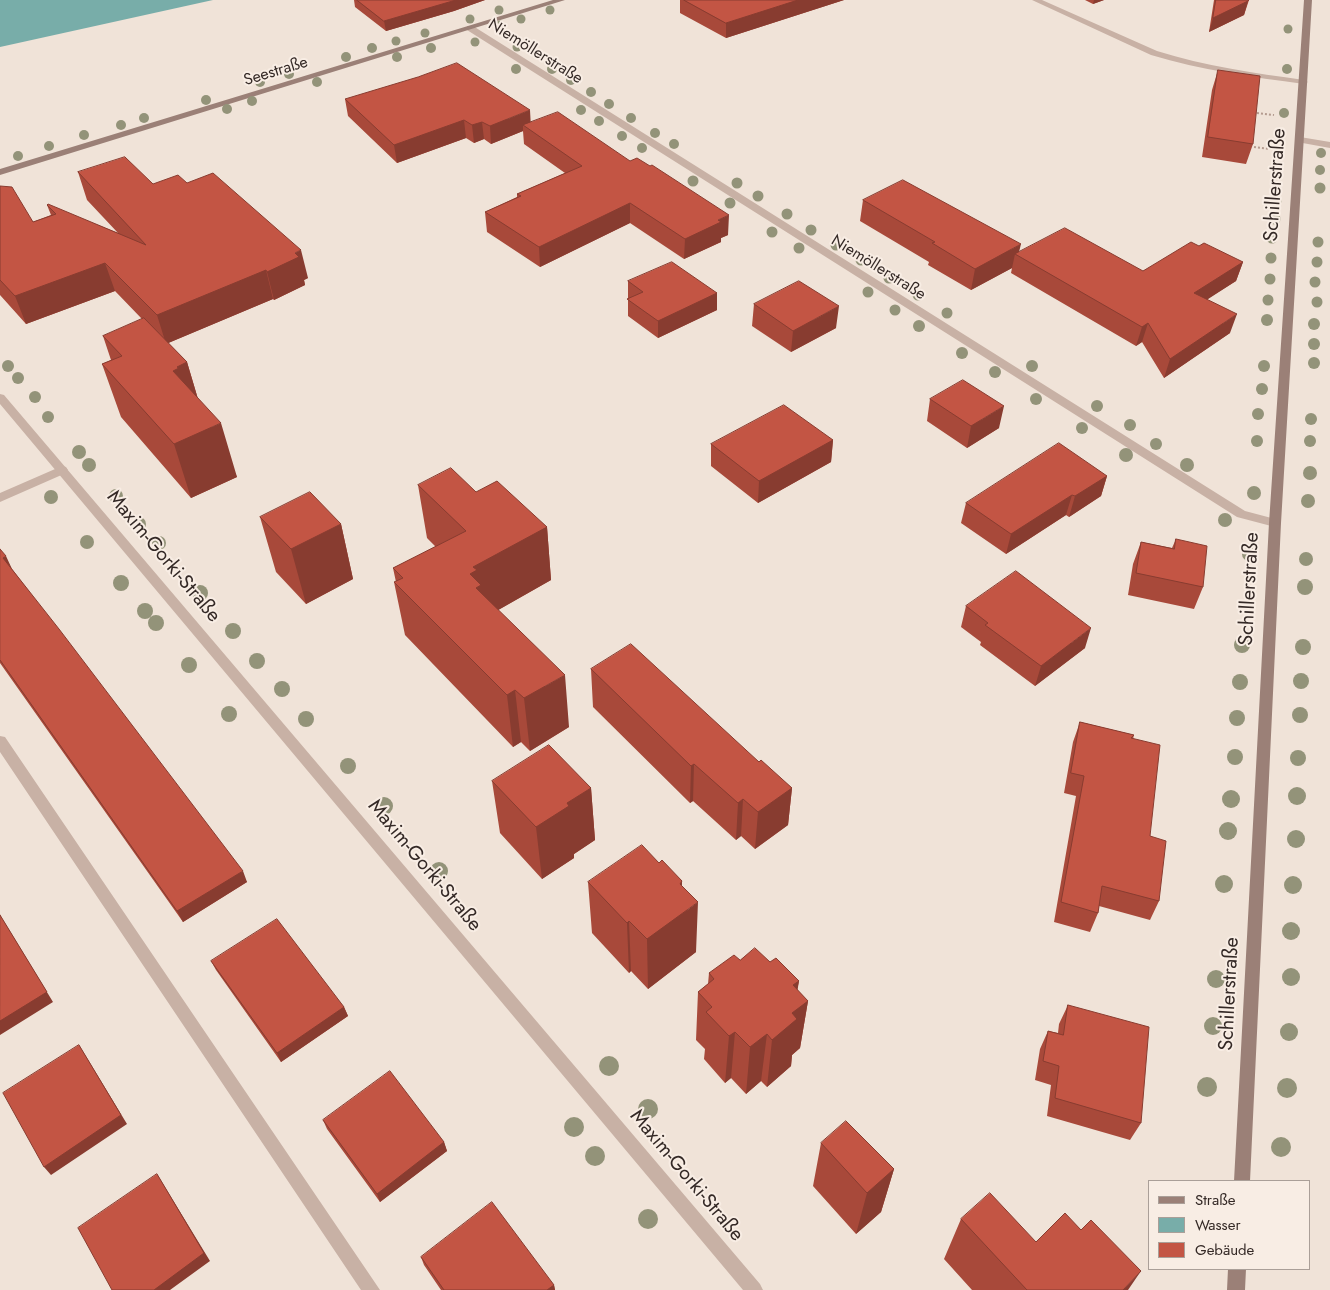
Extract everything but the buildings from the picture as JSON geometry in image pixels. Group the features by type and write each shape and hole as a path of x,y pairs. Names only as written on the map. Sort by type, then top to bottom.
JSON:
{"street":[{"name":"Seestraße","path":"0,172 561,0"},
{"path":"1036,0 1173,59 1201,67 1304,82"},
{"name":"Schillerstraße","path":"1242,1180 1275,523 1308,0"},
{"name":"Niemöllerstraße","path":"470,28 1234,510 1241,514 1275,523"},
{"path":"1300,140 1330,145"},
{"name":"Maxim-Gorki-Straße","path":"0,397 754,1290"},
{"path":"0,498 62,470"},
{"path":"0,741 371,1290"},
{"path":"1236,1290 1237,1270"}],"path":[{"path":"1257,113 1274,115"},
{"path":"1254,147 1271,149"}],"water":[{"path":"0,0 213,0 0,47"}]}
